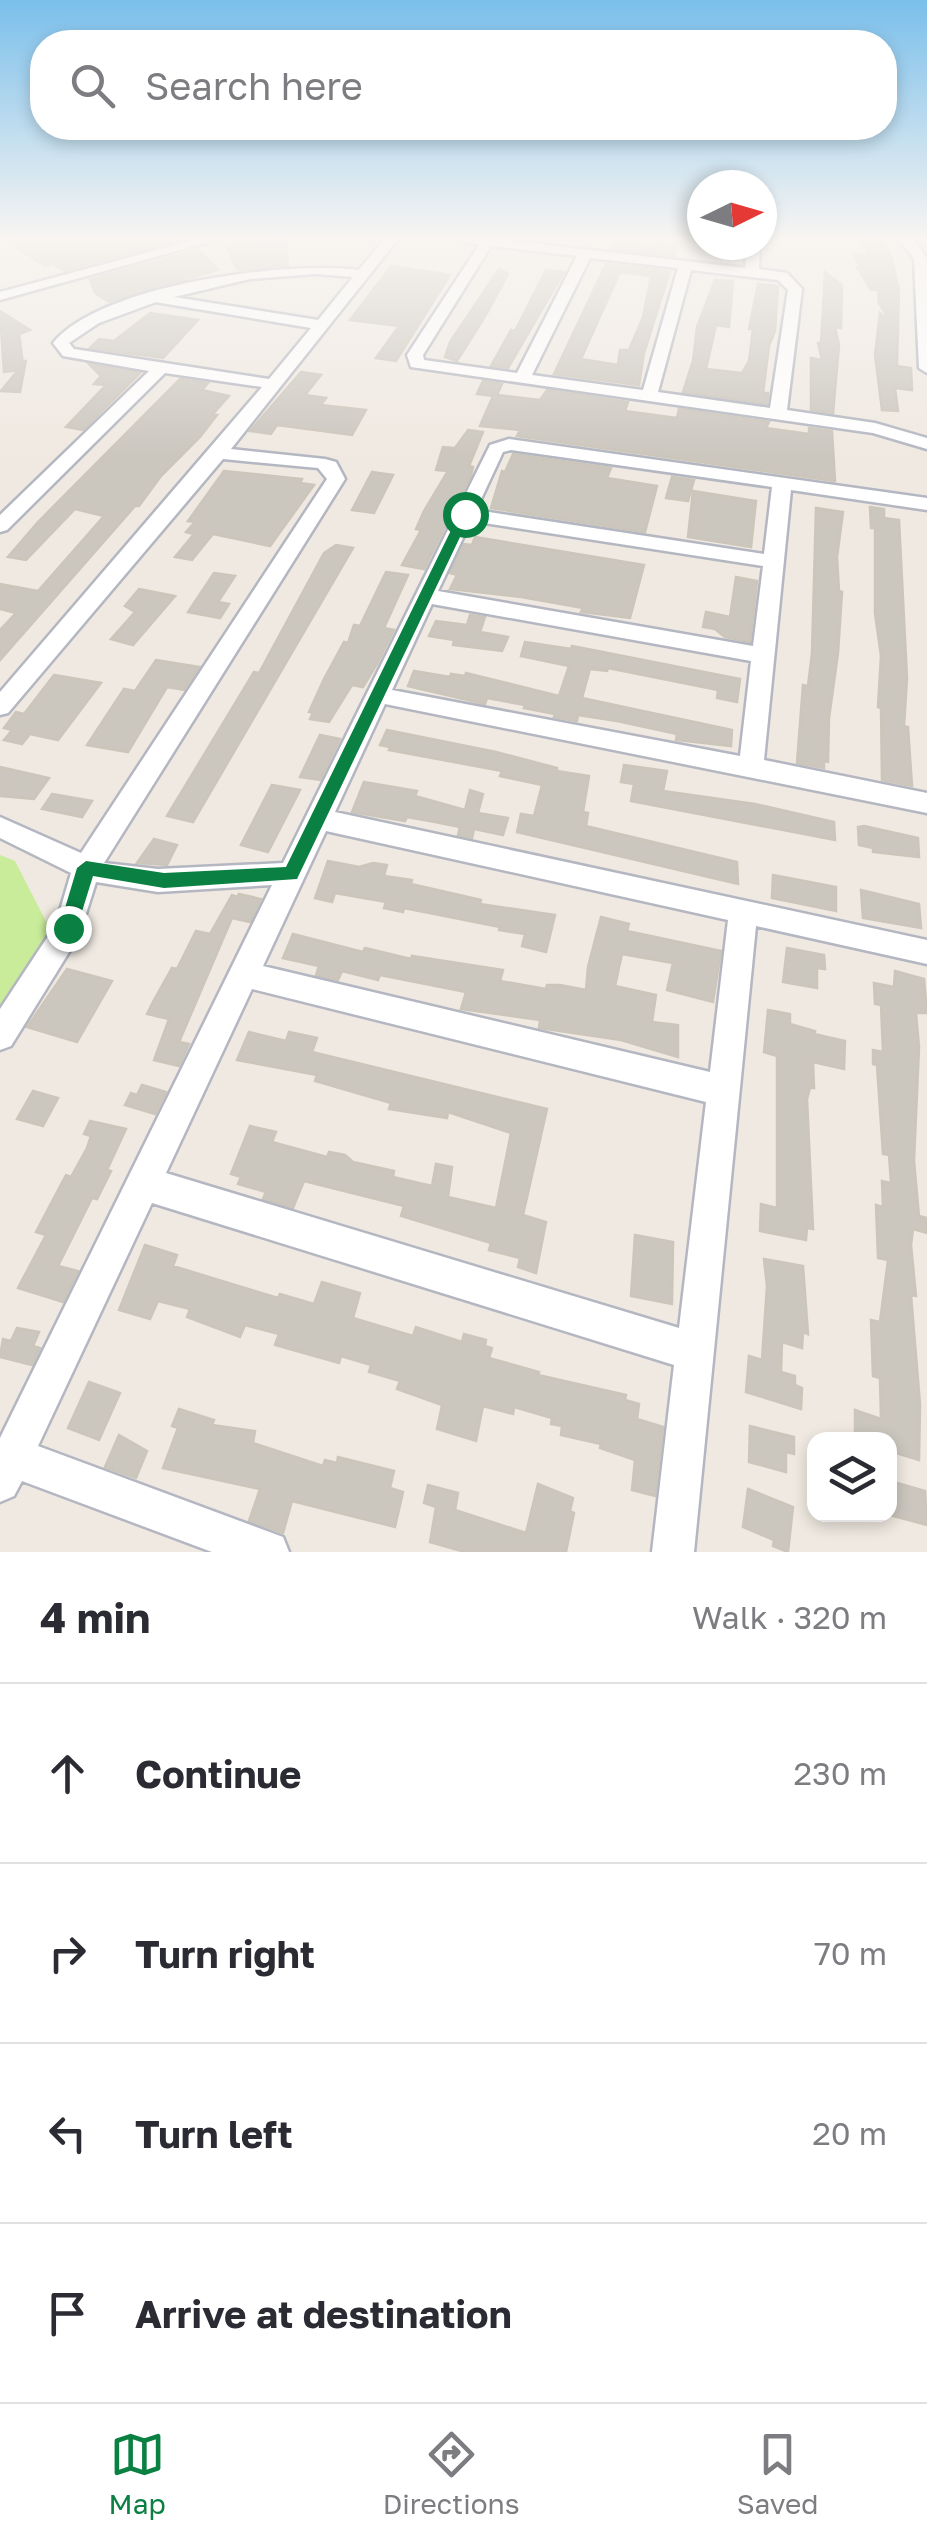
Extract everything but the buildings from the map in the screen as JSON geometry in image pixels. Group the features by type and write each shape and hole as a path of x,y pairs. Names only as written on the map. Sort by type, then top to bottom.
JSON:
{"street":[{"path":"118,311 72,328 61,342 62,348 69,354 272,384"},
{"path":"239,311 323,325"},
{"path":"0,707 333,311"},
{"path":"444,311 414,360 432,369 875,428 927,444"},
{"path":"520,381 556,311"},
{"path":"649,397 673,311"},
{"path":"778,414 792,311"},
{"path":"922,311 927,368"},
{"path":"0,526 161,368"},
{"path":"268,1552 6,1470 496,448 509,444 927,504"},
{"path":"0,1036 68,928 86,868 336,480 330,466 319,462 218,452"},
{"path":"750,767 766,656 782,485"},
{"path":"465,514 775,562"},
{"path":"428,596 766,656"},
{"path":"379,695 927,803"},
{"path":"318,820 927,952"},
{"path":"0,827 40,842 86,868 164,880 291,874"},
{"path":"673,1552 743,912"},
{"path":"244,974 725,1091"},
{"path":"141,1183 694,1352"}],"green space":[{"path":"0,855 15,861 55,939 0,1023"}],"route":[{"path":"68,928 86,868 164,880 291,874 465,514"}]}
